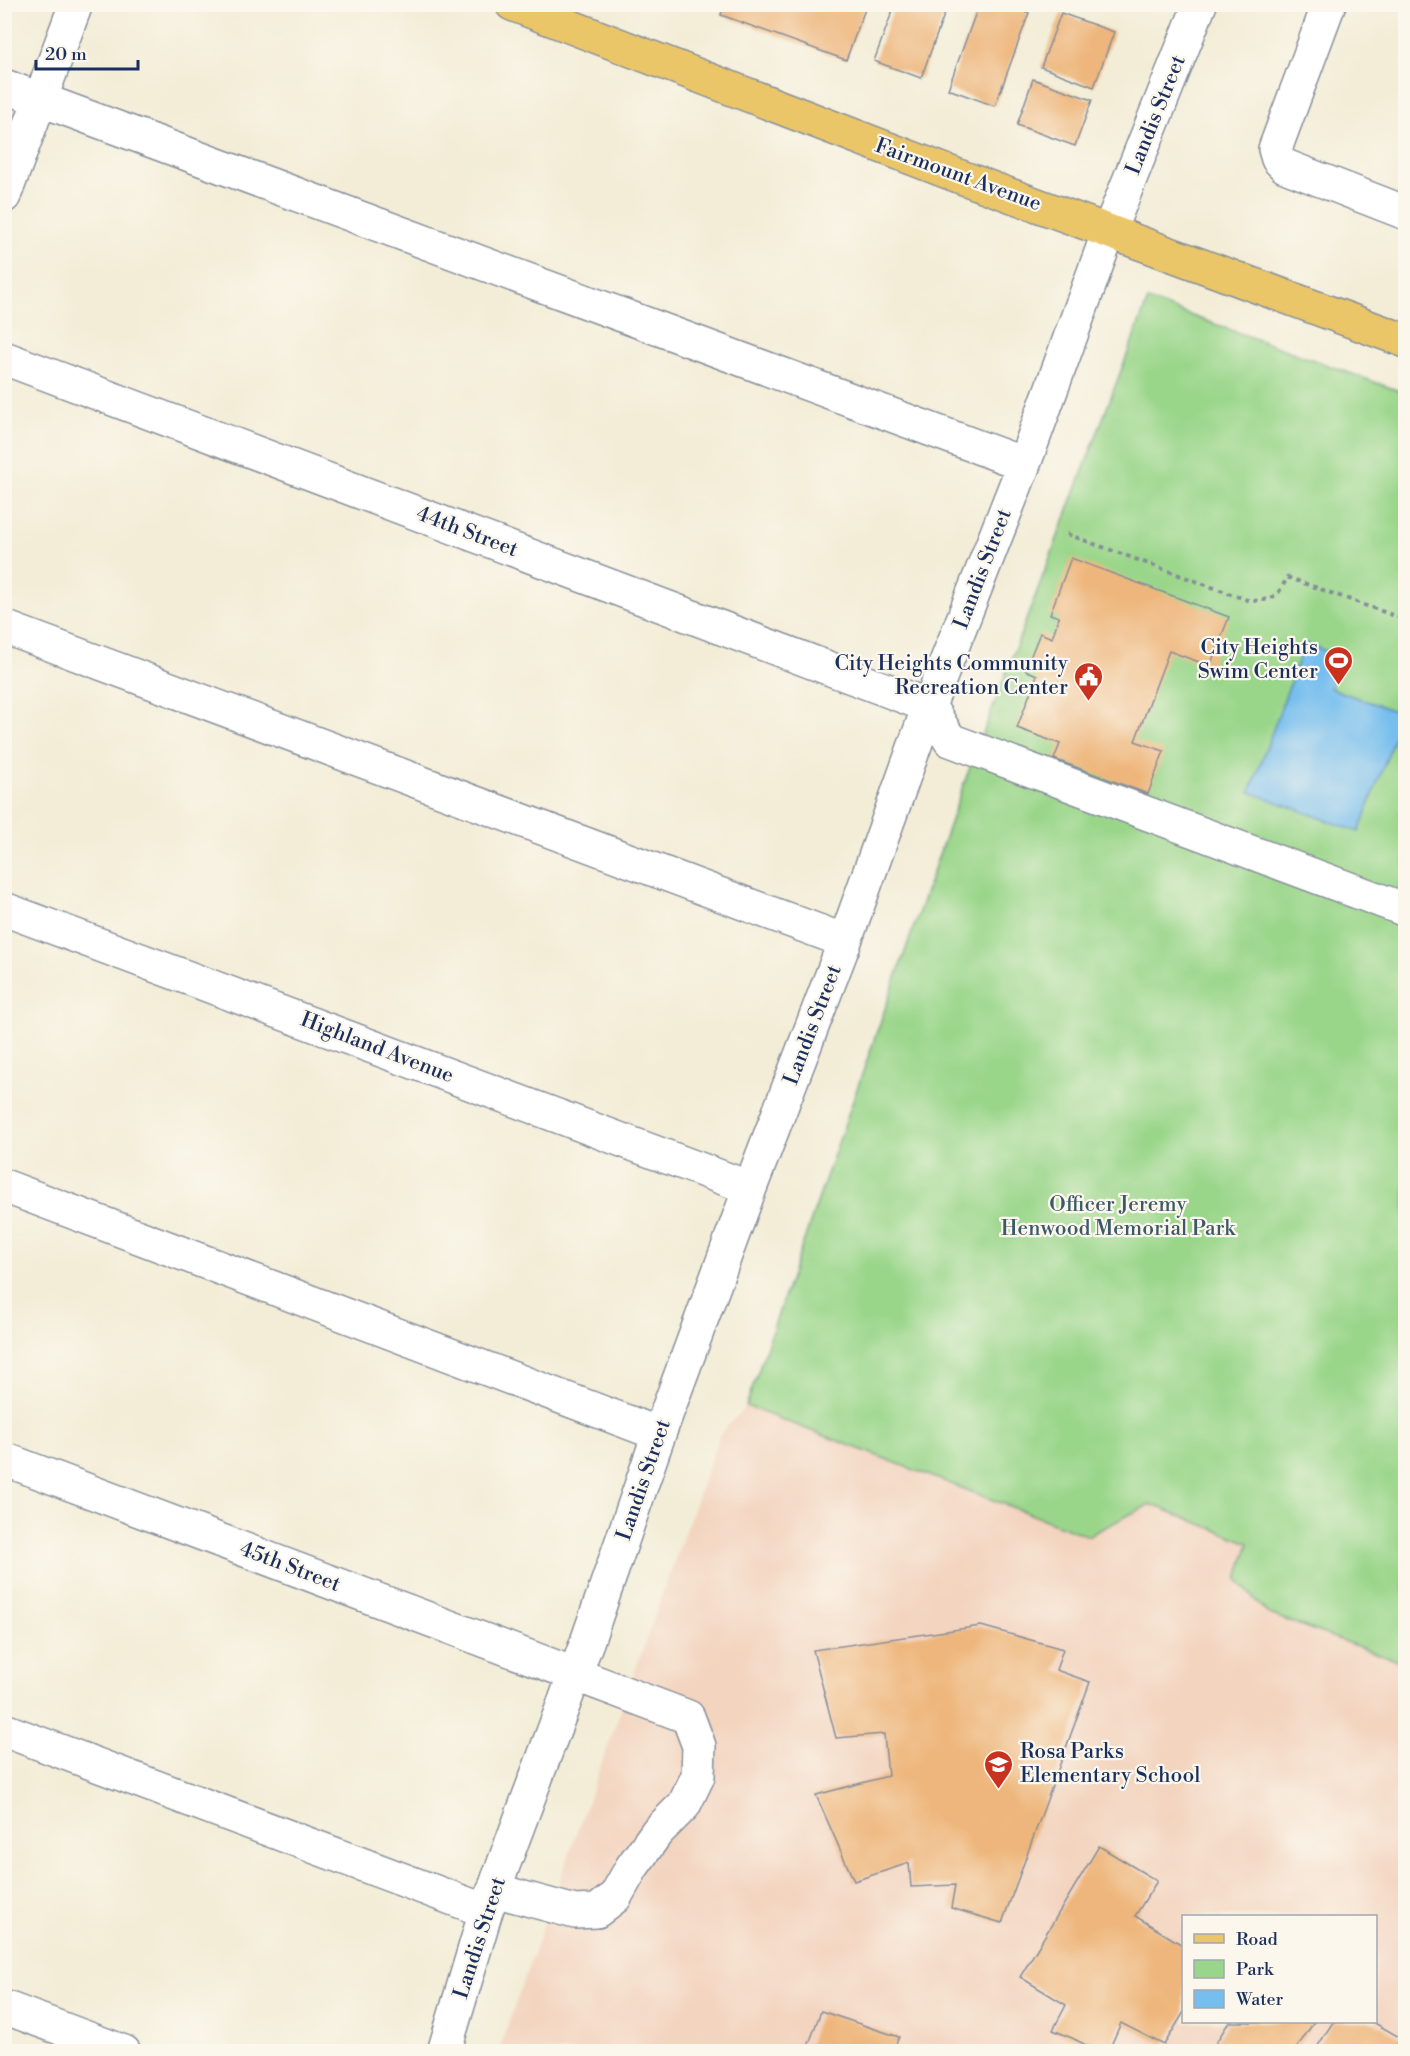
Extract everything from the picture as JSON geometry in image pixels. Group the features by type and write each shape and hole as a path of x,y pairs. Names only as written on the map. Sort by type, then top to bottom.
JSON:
{"main road":[{"name":"Fairmount Avenue","path":"512,4 961,177 1406,341"}],"street":[{"path":"4,196 76,4"},
{"name":"Landis Street","path":"444,2052 490,1900 575,1674 659,1434 845,941 929,706 1024,464 1109,231 1200,4"},
{"path":"1329,4 1275,149 1278,159 1284,166 1406,213"},
{"path":"4,86 1024,464"},
{"name":"44th Street","path":"4,358 929,706"},
{"path":"4,627 845,941"},
{"path":"929,706 950,740 1406,909"},
{"name":"Highland Avenue","path":"4,909 750,1188"},
{"path":"4,1186 659,1434"},
{"name":"45th Street","path":"4,1459 688,1717 699,1746 698,1776 684,1805 657,1832 632,1867 615,1897 597,1911 575,1912 490,1900 4,1730"},
{"path":"4,2007 124,2052"}],"path":[{"path":"1067,534 1250,601 1265,600 1280,592 1287,577 1406,621"},
{"path":"1406,795 1397,817 1406,836"}],"shaded area":[{"name":"Rosa Parks Elementary School","path":"746,1406 1088,1536 1150,1504 1249,1543 1267,1613 1405,1664 1405,2051 498,2052 720,1434"}],"green space":[{"name":"Officer Jeremy Henwood Memorial Park","path":"1148,300 1405,393 1405,1664 1267,1613 1237,1580 1249,1543 1150,1504 1088,1536 746,1406 963,786"}],"water":[{"path":"1305,643 1341,657 1330,688 1403,714 1359,832 1250,792"}],"building":[{"path":"724,4 867,4 846,60 721,15"},
{"path":"895,4 948,4 921,78 874,61"},
{"path":"979,4 1007,4 1029,13 995,106 948,89"},
{"path":"1061,13 1114,32 1094,87 1041,67"},
{"path":"1033,79 1092,100 1075,146 1017,125"},
{"name":"City Heights Community Recreation Center","path":"1071,558 1229,617 1210,666 1169,651 1135,741 1164,751 1148,794 1054,759 1060,744 1017,728 1037,675 1025,670 1040,633 1052,638 1059,617 1050,614"},
{"path":"981,1626 1063,1649 1056,1670 1090,1682 1002,1923 951,1908 955,1885 911,1887 909,1863 854,1881 816,1795 888,1776 884,1734 836,1738 813,1650"},
{"path":"1099,1846 1157,1881 1135,1916 1182,1945 1182,2015 1164,2045 1121,2023 1108,2052 1100,2052 1053,2030 1066,2005 1020,1977"},
{"path":"821,2011 899,2037 893,2052 806,2052"},
{"path":"1228,2023 1313,2023 1294,2052 1210,2052"},
{"path":"1332,2023 1375,2023 1401,2038 1393,2052 1314,2052"}],"place":[{"name":"City Heights Swim Center","path":"1339,686"},
{"name":"City Heights Community Recreation Center","path":"1089,702"},
{"name":"Rosa Parks Elementary School","path":"999,1790"}]}
